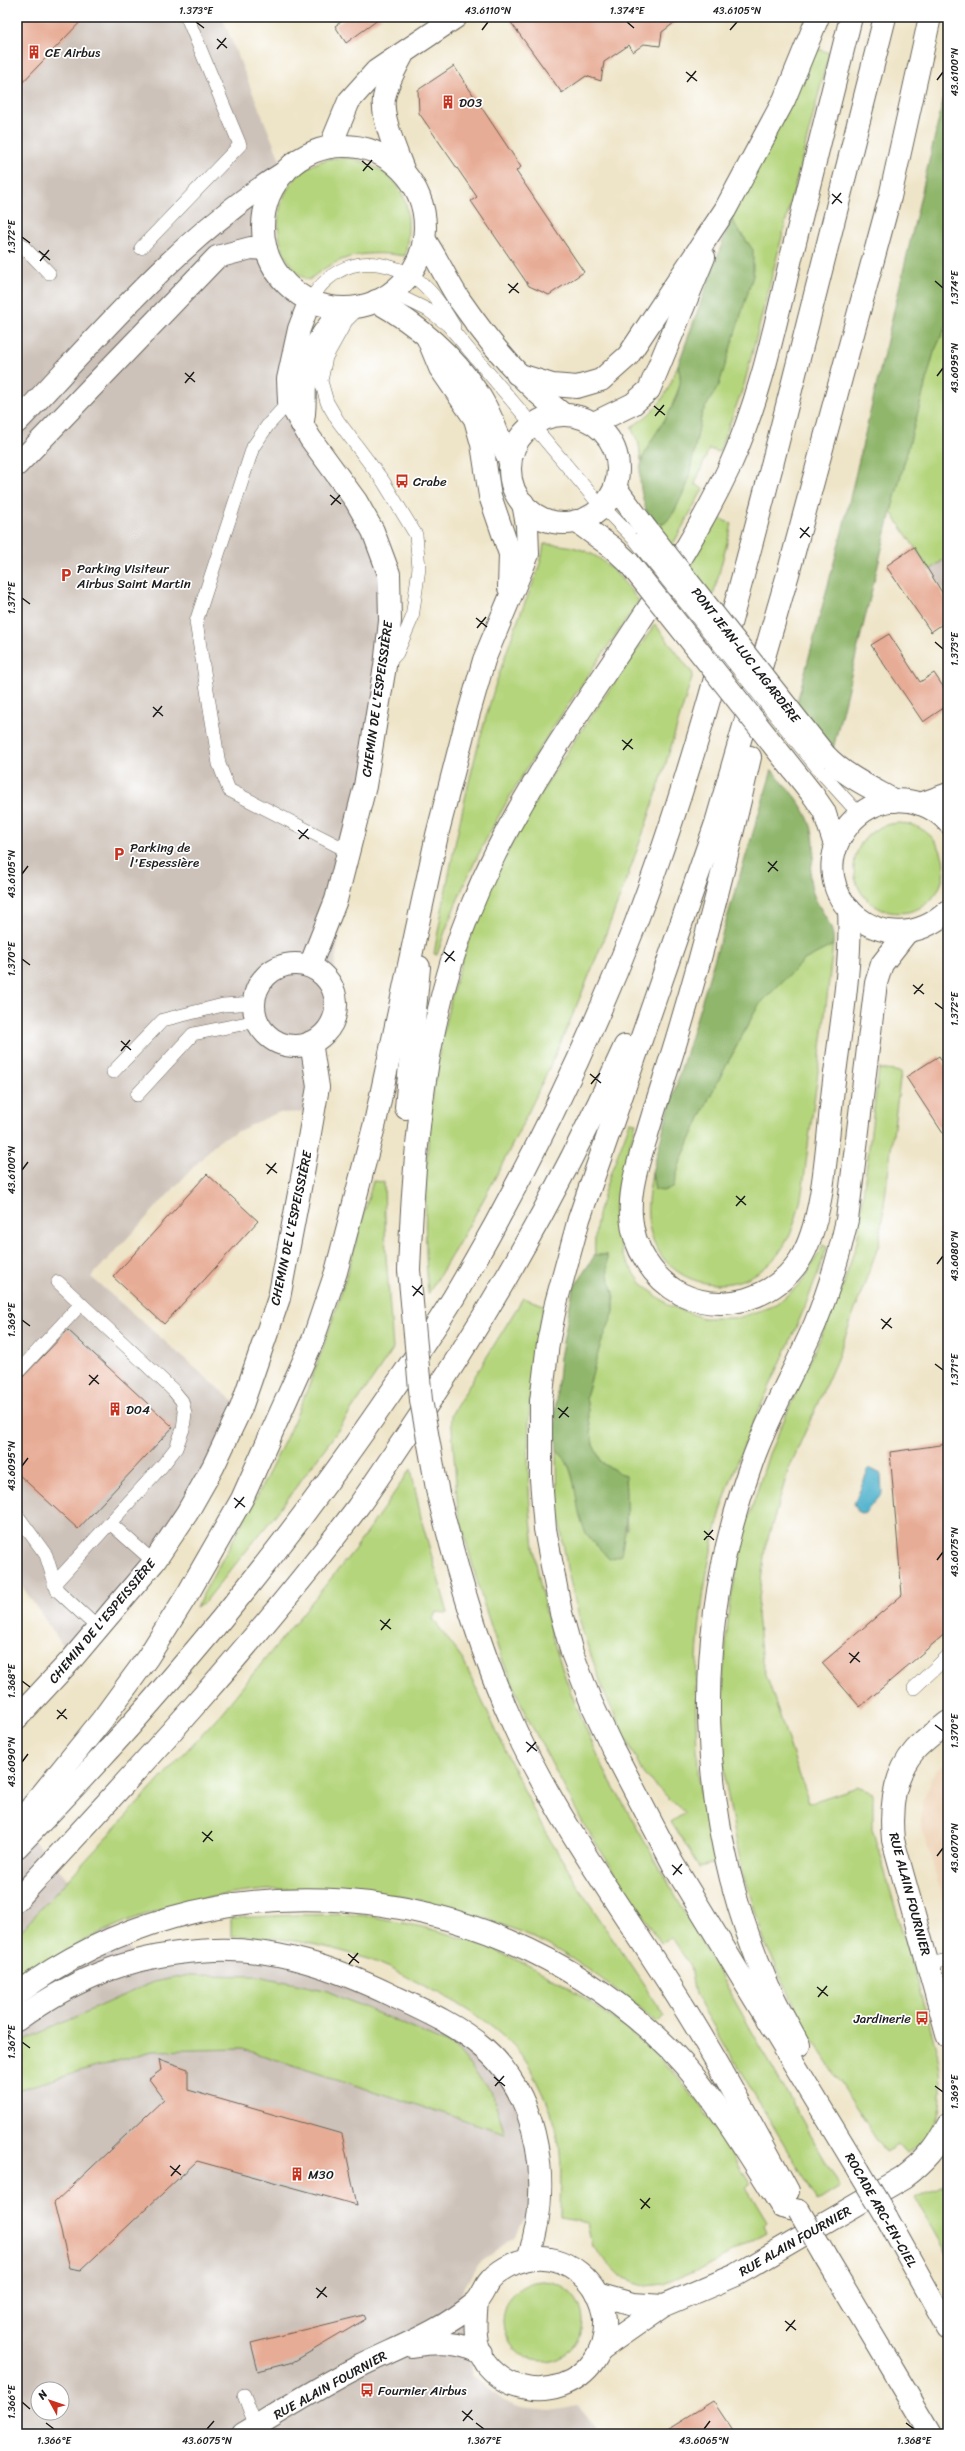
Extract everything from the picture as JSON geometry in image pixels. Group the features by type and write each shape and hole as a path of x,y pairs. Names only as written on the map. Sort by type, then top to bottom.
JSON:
{"main road":[{"path":"330,147 349,101 376,71 402,56 456,17"},
{"path":"594,423 634,404 649,390 725,210 784,100 818,17"},
{"path":"409,1270 412,1207 424,1080 446,976 456,945 492,860 523,804 580,711 664,586 693,538 731,463 766,363 851,17"},
{"path":"17,1847 198,1647 326,1487 422,1348 454,1297 526,1168 568,1083 636,922 664,846 702,728 734,613 885,17"},
{"path":"17,1900 167,1735 291,1594 359,1505 450,1372 516,1263 573,1156 680,925 716,823 788,574 890,197 930,17"},
{"path":"302,425 306,408 304,384 315,346 330,322 368,302 410,273 419,257 424,239 425,221 421,203 414,186 404,172 392,138 384,99 390,78 402,56"},
{"path":"17,422 145,287 197,238 236,204 285,172 299,160 330,147 357,147 382,155 404,172"},
{"path":"285,172 270,195 264,216 266,249 275,270 282,279 300,295 310,300 333,307 368,302 412,323 452,360 478,392 510,461 514,489 523,503 534,513 547,520 561,522 576,521 591,516 603,506 615,487 618,469 616,451 607,435 594,423 574,415 564,414 548,417 532,425 519,439 510,461"},
{"path":"517,374 538,382 563,387 589,384 610,374 628,356 725,210"},
{"path":"424,239 438,260 461,302 517,374 534,391 564,414"},
{"path":"17,466 217,257 251,248 266,249"},
{"name":"CHEMIN DE L'ESPEISSIÈRE","path":"310,300 299,329 288,379 289,402 302,425 356,501 370,525 389,574 390,620 385,666 365,786 336,900 310,966"},
{"path":"428,339 440,368 475,419 482,444 490,496 510,554 508,597"},
{"name":"PONT JEAN-LUC LAGARDÈRE","path":"615,487 639,533 823,763 836,767 856,780 895,801"},
{"path":"17,1825 102,1720 148,1657 190,1590 242,1499 288,1401 314,1340 336,1272 375,1123 424,890 466,723 484,660 508,597 528,554 527,525 523,503"},
{"path":"576,521 613,548 629,563 813,794 824,811 836,848"},
{"path":"788,574 731,843 682,1021 639,1160 633,1188 631,1216 636,1242 642,1255 649,1266 667,1285 690,1298 729,1303 757,1296 778,1283 800,1260 813,1227 821,1188 849,958 849,909"},
{"path":"920,804 948,794"},
{"path":"948,822 939,813 920,804 895,801 870,807 859,814 841,835 836,848 834,875 839,893 849,909 870,926 888,932 907,932 930,925 948,911"},
{"path":"424,890 406,1113 406,1184 409,1270 421,1400 438,1494 456,1568 479,1641 517,1733 564,1820 678,1998 719,2067 799,2211 931,2434"},
{"name":"ROCADE ARC-EN-CIEL","path":"680,925 579,1218 556,1303 548,1343 541,1401 541,1479 545,1529 560,1606 572,1653 613,1749 673,1864 887,2218 948,2328"},
{"path":"812,2093 813,2070 767,1984 749,1938 730,1876 720,1833 713,1784 709,1734 709,1675 712,1627 720,1577 733,1519 752,1461 776,1405 814,1325 839,1256 846,1220 876,982 882,964 907,932"},
{"path":"298,964 310,966 322,974 331,984 335,997 336,1011 331,1024 322,1035 311,1042 299,1046 286,1045 274,1040 264,1032 256,1012 257,990 263,979 273,970 285,965 298,964"},
{"name":"CHEMIN DE L'ESPEISSIÈRE","path":"17,1718 99,1629 154,1562 187,1513 213,1466 241,1408 279,1298 318,1087 311,1042"},
{"name":"RUE ALAIN FOURNIER","path":"948,1722 915,1750 903,1768 895,1787 890,1813 893,1840 938,1962 948,2037"},
{"path":"17,1994 52,1970 106,1942 173,1919 207,1910 250,1903 328,1899 396,1906 434,1914 483,1929 523,1945 589,1982 656,2035 685,2065 714,2101 782,2207 799,2211"},
{"path":"17,2020 52,1996 115,1966 180,1953 243,1951 291,1956 336,1970 368,1983 443,2021 470,2038 496,2060 516,2087 532,2124 538,2151 538,2207 534,2242 528,2259"},
{"name":"RUE ALAIN FOURNIER","path":"477,2302 475,2324 477,2342 484,2361 506,2381 525,2388 548,2389 570,2383 588,2368 600,2350 663,2306 736,2275 904,2177 925,2161 938,2144 948,2125"},
{"name":"RUE ALAIN FOURNIER","path":"253,2431 357,2368 430,2333 477,2302 489,2282 507,2266 528,2259 539,2258 562,2262 585,2276 600,2298 605,2320 600,2350"},
{"name":"RUE ALAIN FOURNIER","path":"597,2294 633,2304 663,2306"},
{"name":"RUE ALAIN FOURNIER","path":"396,2349 439,2343 468,2346 482,2354"}],"lane":[{"path":"141,248 240,145 187,17"},
{"path":"17,240 49,273"},
{"path":"310,300 321,284 345,268 362,263 381,264 410,273 438,299 464,343"},
{"path":"385,666 397,653 412,618 419,568 416,535 384,481 338,421 327,402 321,381 326,357 346,321 368,302 428,310 448,325 532,425 603,506 639,533"},
{"path":"289,402 268,425 253,447 196,622 219,764 229,790 348,851"},
{"path":"823,763 859,814"},
{"path":"113,1072 163,1020 223,1005 256,1012"},
{"path":"137,1096 193,1034 256,1012"},
{"path":"54,1584 162,1466 176,1448 183,1429 184,1407 172,1390 58,1282"},
{"path":"17,1373 81,1304"},
{"path":"17,1515 46,1555 53,1573 54,1584 60,1594 99,1629"},
{"path":"110,1523 154,1562"},
{"path":"914,1688 948,1656"},
{"path":"244,2395 253,2431"}],"shaded area":[{"path":"17,17 222,17 282,165 261,195 257,247 275,282 298,314 302,425 389,574 385,666 327,1009 314,1112 277,1113 219,1140 91,1277 241,1408 213,1467 72,1659 17,1579"},
{"path":"948,556 948,597 930,570"},
{"path":"948,1760 948,1917 922,1828 922,1802 935,1772"},
{"path":"17,1822 148,1970 181,1953 270,1953 443,2021 516,2087 539,2207 520,2224 515,2236 476,2266 461,2294 472,2375 504,2401 522,2408 550,2411 578,2406 601,2434 17,2434"}],"green space":[{"path":"816,48 829,53 744,385 719,452 709,449 695,484 703,489 671,548 654,526 665,523 674,512 687,485 702,413 719,385 753,250 731,219"},
{"path":"948,80 948,322 934,352 891,512 833,749 796,706 843,528"},
{"path":"350,158 369,164 383,172 394,182 402,193 408,221 408,237 405,256 391,254 366,254 354,256 332,264 309,280 305,279 299,274 286,257 281,242 278,227 279,212 284,198 291,184 301,173 313,165 329,159"},
{"path":"731,219 753,250 753,276 719,385 702,413 687,485 674,512 665,523 654,526 644,504 640,468 646,451 674,404 678,394 680,374 678,365"},
{"path":"945,329 948,333 948,556 930,570 891,512 934,352"},
{"path":"678,365 681,382 668,416 641,461 639,444 631,427 649,414 661,401 670,385"},
{"path":"718,518 732,524 712,600 688,569"},
{"path":"544,544 561,545 589,552 619,576 639,601 581,685 525,771 499,815 476,860 455,907 437,955 434,954 446,887 476,752 495,686 537,571"},
{"path":"655,624 693,674 649,816 598,955 548,1071 492,1184 461,1240 428,1294 426,1190 428,1138 434,1086 443,1035 455,984 471,934 491,886 508,851 546,784"},
{"path":"772,770 794,795 810,823 813,834 814,855 810,880 816,900 831,929 833,945 804,960 758,1006 709,1098 681,1160 673,1187 663,1191 655,1190 652,1173 669,1109"},
{"path":"899,823 916,827 931,836 940,851 944,868 940,885 931,900 916,909 899,913 882,909 867,900 858,885 854,868 858,851 867,836 882,827"},
{"path":"833,945 802,1194 794,1225 779,1253 763,1269 745,1279 726,1284 706,1283 688,1277 671,1267 658,1251 650,1230 648,1209 652,1173 655,1190 673,1187 681,1160 709,1098 758,1006 804,960"},
{"path":"879,1069 901,1072 879,1244 837,1359 788,1471 765,1548 757,1615 762,1662 809,1803 857,1787 873,1793 873,1831 937,2051 940,2071 941,2103 936,2123 926,2138 906,2154 898,2145 885,2152 804,2026 765,1943 741,1866 725,1780 722,1692 729,1607 746,1526 769,1454 842,1289 857,1242"},
{"path":"630,1122 636,1123 618,1188 616,1224 623,1256 641,1283 668,1305 703,1318 738,1318 776,1305 803,1281 823,1245 827,1247 805,1307 740,1455 719,1517 711,1549 705,1582 698,1649 696,1716 700,1791 705,1822 715,1863 699,1867 671,1822 685,1813 644,1775 606,1697 583,1633 567,1568 558,1510 557,1450 563,1456 572,1476 586,1532 627,1529 625,1476 602,1463 593,1445 586,1397 600,1346 614,1312 614,1293 608,1276 607,1255 595,1255 597,1220 606,1187"},
{"path":"373,1181 384,1182 386,1256 393,1349 336,1433 276,1514 205,1602 196,1607 274,1463 309,1386 330,1328 357,1240"},
{"path":"595,1255 607,1255 608,1275 614,1293 614,1312 600,1346 586,1397 593,1445 602,1463 625,1476 626,1486 625,1525 621,1555 609,1559 588,1536 582,1523 569,1466 564,1457 557,1450 555,1412 560,1358 573,1289"},
{"path":"523,1298 544,1305 536,1349 531,1395 528,1440 529,1486 532,1532 539,1577 548,1622 561,1665 577,1708 608,1777 840,2187 818,2201 695,1995 690,1966 672,1937 661,1943 584,1825 524,1711 500,1654 479,1589 458,1511 451,1415"},
{"path":"411,1469 422,1522 448,1613 436,1612 433,1619 462,1658 537,1818 581,1891 665,2016 658,2023 609,1984 574,1960 556,1949 518,1931 473,1915 428,1902 381,1894 334,1889 287,1889 240,1893 193,1901 147,1914 96,1935 64,1952 17,1981 17,1935 222,1712 355,1549"},
{"path":"296,1915 364,1915 436,1930 508,1956 543,1973 576,1992 608,2014 638,2039 666,2065 690,2092 721,2137 750,2184 746,2187 767,2222 764,2225 767,2232 701,2269 663,2284 646,2286 621,2277 592,2247 587,2223 560,2218 561,2169 559,2145 554,2121 538,2082 527,2063 515,2047 496,2029 463,2006 376,1962 323,1946 286,1940 249,1936 231,1936 231,1918"},
{"path":"190,1975 258,1976 325,1990 455,2047 492,2094 505,2133 243,2049 152,2051 17,2090 17,2047 26,2039 153,1982"},
{"path":"948,2183 948,2255 916,2199"},
{"path":"543,2281 558,2284 571,2293 580,2306 583,2321 580,2336 571,2349 558,2358 543,2361 528,2358 515,2349 506,2336 503,2321 506,2306 515,2293 528,2284"}],"water":[{"path":"869,1468 881,1474 882,1493 864,1514 858,1512 854,1503"}],"building":[{"name":"CE Airbus","path":"17,17 85,17 17,88"},
{"path":"348,17 382,17 346,43 335,26"},
{"path":"507,17 682,17 662,32 660,46 644,44 633,52 629,45 604,62 601,81 586,76 562,93"},
{"path":"454,66 521,167 516,171 584,272 549,295 529,286 471,201 477,197 419,113 418,90"},
{"path":"914,547 948,602 948,620 931,632 886,566"},
{"path":"889,634 920,682 934,673 948,694 948,705 923,722 871,645"},
{"path":"939,1056 948,1070 948,1141 906,1077"},
{"path":"207,1174 258,1221 164,1324 113,1277"},
{"path":"68,1330 173,1427 78,1529 17,1473 17,1383"},
{"path":"948,1444 948,1631 860,1707 822,1663 902,1595 890,1452"},
{"name":"M30","path":"159,2059 188,2069 188,2090 342,2134 357,2205 197,2161 81,2270 70,2268 54,2203 164,2099 149,2079 161,2070"},
{"path":"364,2315 366,2319 293,2362 258,2371 251,2343"},
{"path":"713,2401 735,2434 660,2434"}],"place":[{"name":"CE Airbus","path":"34,52"},
{"name":"D03","path":"448,102"},
{"name":"Crabe","path":"402,481"},
{"name":"Parking Visiteur Airbus Saint Martin","path":"66,575"},
{"name":"Parking de l'Espessière","path":"119,854"},
{"name":"D04","path":"115,1409"},
{"name":"Jardinerie","path":"922,2018"},
{"name":"M30","path":"297,2174"},
{"name":"Fournier Airbus","path":"367,2390"}]}
